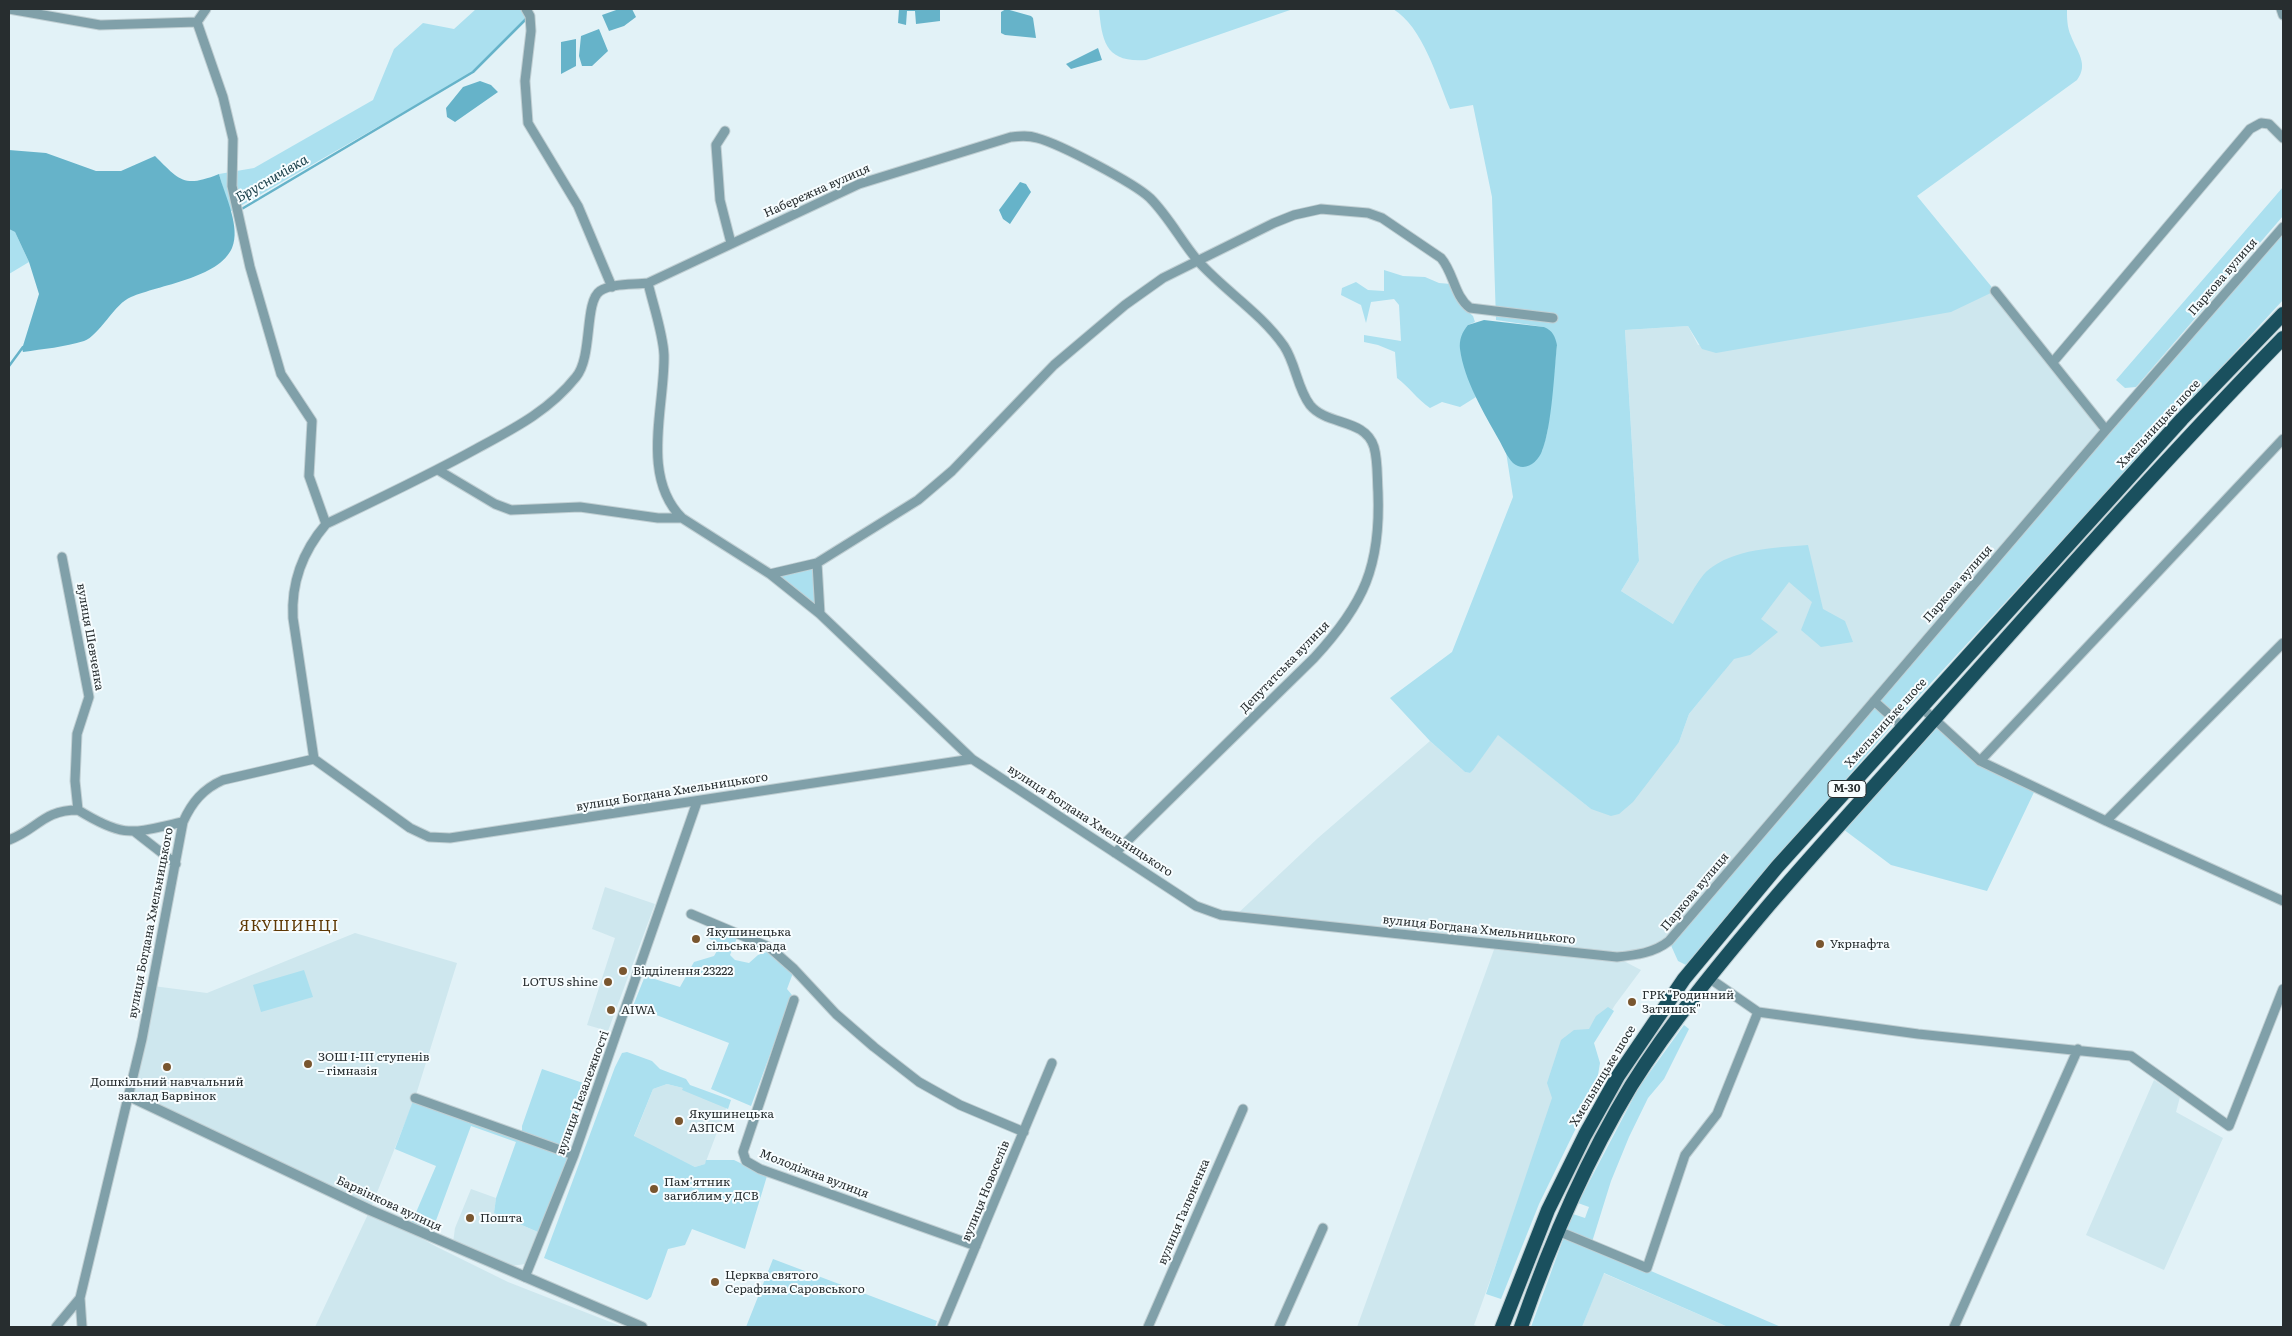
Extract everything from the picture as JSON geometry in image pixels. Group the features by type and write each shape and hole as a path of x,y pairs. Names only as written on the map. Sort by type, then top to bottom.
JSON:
{"highway":[{"name":"Хмельницьке шосе","path":"1502,1327 1545,1218 1584,1135 1618,1076 1694,966 1777,867 1921,707 2182,419 2283,314"},
{"name":"М-30","path":"1521,1327 1558,1231 1584,1174 1632,1086 1709,978 1797,873 2194,430 2283,338"},
{"path":"1694,966 1709,978"}],"street":[{"path":"9,9 100,25 197,22"},
{"path":"197,22 206,9"},
{"path":"314,759 293,618 293,604 297,577 304,557 314,538 326,524 438,470 537,415 577,377 586,357 593,300 600,291 612,287 578,206 528,123 525,81 531,32 530,16 526,9"},
{"path":"2281,9 2283,15"},
{"path":"197,22 223,97 232,132 234,149 232,186 250,267 281,374 312,421 309,476 326,524"},
{"path":"2053,362 2250,129 2261,122 2268,124 2283,138"},
{"path":"724,131 716,145 720,200 730,243"},
{"name":"Набережна вулиця","path":"612,287 648,283 859,184 998,141 1028,136 1061,148 1145,193 1162,212 1199,262"},
{"path":"770,574 817,563 918,500 952,471 1035,383 1079,342 1145,290 1170,275 1274,223 1294,215 1321,209 1362,212 1382,218 1441,258 1448,266 1460,297 1470,308 1553,318"},
{"name":"Паркова вулиця","path":"1649,952 1660,948 1669,941 2106,430 2283,227"},
{"name":"Депутатська вулиця","path":"1115,853 1331,639 1351,610 1369,577 1378,540 1376,460 1375,449 1369,436 1360,428 1327,416 1312,407 1304,395 1290,356 1278,338 1199,262"},
{"path":"648,283 664,353 658,453 668,501 682,518 770,574 820,614 972,759"},
{"path":"1995,291 2106,430"},
{"path":"1980,761 2283,439"},
{"path":"438,470 495,504 511,510 580,507 658,518 682,518"},
{"name":"вулиця Шевченка","path":"62,557 89,696 78,734 75,781 78,810"},
{"path":"817,563 820,614"},
{"path":"2106,821 2283,643"},
{"path":"1874,701 1903,727"},
{"path":"1921,707 1980,761 2106,821 2283,901"},
{"name":"вулиця Богдана Хмельницького","path":"82,1327 80,1298 129,1096 183,822 196,799 213,784 223,780 314,759 410,828 429,836 450,838 972,759 1196,906 1221,915 1617,957 1649,952"},
{"name":"вулиця Незалежності","path":"525,1277 574,1155 697,802"},
{"path":"9,840 27,831 53,813 78,810 108,827 136,832 183,822"},
{"path":"136,832 176,864"},
{"path":"691,914 769,947 794,969 836,1014 919,1082 948,1098 1024,1132"},
{"path":"1709,978 1758,1012 1918,1034 2123,1054 2138,1059 2229,1126 2283,989"},
{"name":"Молодіжна вулиця","path":"794,1000 743,1152 746,1161 760,1169 976,1246"},
{"path":"1558,1231 1647,1268 1685,1155 1717,1114 1758,1012"},
{"path":"1954,1327 2078,1049"},
{"name":"вулиця Новоселів","path":"942,1327 1052,1063"},
{"name":"Барвінкова вулиця","path":"129,1096 378,1214 642,1327"},
{"path":"415,1098 574,1155"},
{"name":"вулиця Галюненка","path":"1149,1327 1243,1108"},
{"path":"1278,1327 1323,1228"},
{"name":"вулиця Богдана Хмельницького","path":"56,1327 80,1298"}],"shaded area":[{"path":"476,9 526,9 530,16 473,72 230,212 219,174 254,168 373,100 394,49 423,23 454,29"},
{"path":"619,9 632,9 636,17 624,26 609,31 602,15"},
{"path":"899,9 940,9 940,21 916,24 915,11 907,11 906,25 898,23"},
{"path":"1006,9 1031,16 1033,18 1036,38 1001,33 1001,12"},
{"path":"1099,9 1293,9 1146,60 1133,60 1114,54 1109,48 1102,31"},
{"path":"1393,9 2067,9 2069,29 2081,58 2082,69 2077,80 1917,196 1995,291 1951,312 1716,353 1702,349 1688,326 1625,330 1639,561 1621,591 1673,624 1703,575 1718,563 1755,550 1808,545 1823,609 1845,621 1853,642 1821,647 1801,630 1812,602 1789,582 1761,619 1778,632 1750,655 1734,659 1689,714 1679,742 1633,802 1619,814 1611,816 1591,809 1498,735 1473,770 1470,773 1465,772 1430,741 1390,698 1452,652 1513,497 1506,452 1513,459 1542,451 1547,433 1557,345 1544,327 1496,320 1492,197 1473,105 1450,109 1421,40 1404,17"},
{"path":"599,29 608,51 592,66 582,66 579,56 581,36"},
{"path":"576,39 576,66 561,74 561,42"},
{"path":"1098,48 1102,60 1071,69 1066,64"},
{"path":"480,81 491,85 498,92 455,122 447,117 446,108 463,87"},
{"path":"9,150 46,153 96,171 121,171 155,156 183,180 198,181 219,174 235,231 232,248 215,267 202,274 125,300 90,338 84,341 23,352 22,349 39,294 29,262 15,232 9,229"},
{"path":"1020,182 1026,184 1031,192 1010,224 1003,219 999,210"},
{"path":"2283,187 2283,216 2136,387 2125,388 2116,380"},
{"path":"2283,227 2283,300 1896,721 1686,965 1678,961 1669,941"},
{"path":"9,229 15,232 29,262 9,274"},
{"path":"1384,270 1403,276 1425,277 1439,283 1451,284 1459,303 1473,316 1475,322 1468,325 1470,382 1476,397 1460,407 1442,402 1430,408 1397,378 1395,352 1364,342 1364,335 1401,341 1399,305 1394,299 1371,302 1366,323 1361,305 1341,295 1342,288 1356,282 1368,290 1384,291"},
{"path":"1995,291 2106,430 1669,941 1618,958 1641,970 1615,1005 1593,1042 1578,1037 1474,1325 1480,1327 1357,1327 1496,944 1234,917 1318,838 1430,741 1465,772 1470,773 1498,734 1591,809 1679,742 1689,714 1724,671 1673,624 1621,591 1639,561 1625,330 1688,326 1698,345"},
{"path":"1484,320 1544,327 1552,332 1557,345 1548,428 1542,451 1530,465 1518,466 1507,455 1475,396 1462,361 1460,342 1464,330 1468,325"},
{"path":"817,563 820,614 770,574"},
{"path":"1937,723 1980,761 2036,788 1987,891 1891,865 1843,829"},
{"path":"605,887 655,904 608,1031 587,1025 615,938 592,929"},
{"path":"708,926 737,938 730,955 735,960 749,963 758,955 767,952 793,973 787,989 792,995 751,1106 711,1089 729,1043 633,1006 645,976 680,987 694,962 714,956 717,951 717,943 707,937"},
{"name":"ЗОШ І-ІІІ ступенів – гімназія","path":"355,933 457,963 415,1098 370,1210 129,1096 153,986 207,993"},
{"path":"304,970 313,997 261,1012 253,985"},
{"path":"1608,1007 1614,1011 1594,1043 1600,1063 1596,1087 1539,1204 1501,1299 1486,1294 1552,1098 1547,1083 1561,1040 1574,1030 1589,1029 1596,1016"},
{"path":"1684,1025 1689,1029 1664,1079 1648,1098 1629,1137 1611,1181 1592,1242 1566,1231 1573,1214 1585,1218 1589,1207 1578,1203 1639,1087"},
{"path":"627,1052 652,1061 660,1069 686,1079 690,1085 731,1100 728,1109 682,1090 683,1088 667,1084 653,1089 634,1136 695,1167 705,1164 706,1160 734,1160 767,1176 745,1249 692,1229 685,1245 668,1249 651,1297 647,1300 544,1258 615,1067 622,1053"},
{"path":"542,1069 589,1085 569,1146 563,1147 522,1131 522,1126"},
{"path":"2154,1080 2180,1097 2176,1112 2223,1138 2164,1270 2086,1235"},
{"path":"667,1084 683,1088 727,1106 705,1164 695,1167 634,1137 653,1089"},
{"path":"413,1101 567,1155 567,1160 538,1232 494,1213 496,1198 516,1142 471,1126 431,1234 411,1224 436,1166 395,1149"},
{"path":"471,1189 496,1198 494,1213 538,1232 526,1264 510,1266 453,1243 455,1228"},
{"path":"370,1210 437,1247 508,1282 623,1327 315,1327"},
{"path":"1565,1234 1781,1327 1728,1327 1604,1273 1582,1327 1531,1327"},
{"path":"773,1259 937,1321 935,1327 746,1327"},
{"path":"1603,1273 1728,1327 1582,1327"}],"waterway":[{"name":"Брусничівка","path":"240,210 473,72 527,18"},
{"name":"Брусничівка","path":"9,366 23,347"}],"place":[{"name":"Якушинецька сільська рада","path":"696,939"},
{"name":"Укрнафта","path":"1820,944"},
{"name":"Відділення 23222","path":"623,971"},
{"name":"LOTUS shine","path":"608,982"},
{"name":"ГРК \"Родинний Затишок\"","path":"1632,1002"},
{"name":"AIWA","path":"611,1010"},
{"name":"ЗОШ І-ІІІ ступенів – гімназія","path":"308,1064"},
{"name":"Дошкільний навчальний заклад Барвінок","path":"167,1067"},
{"name":"Якушинецька АЗПСМ","path":"679,1121"},
{"name":"Пам'ятник загиблим у ДСВ","path":"654,1189"},
{"name":"Пошта","path":"470,1218"},
{"name":"Церква святого Серафима Саровського","path":"715,1282"}],"district":[{"name":"ЯКУШИНЦІ","path":"289,927"}]}
